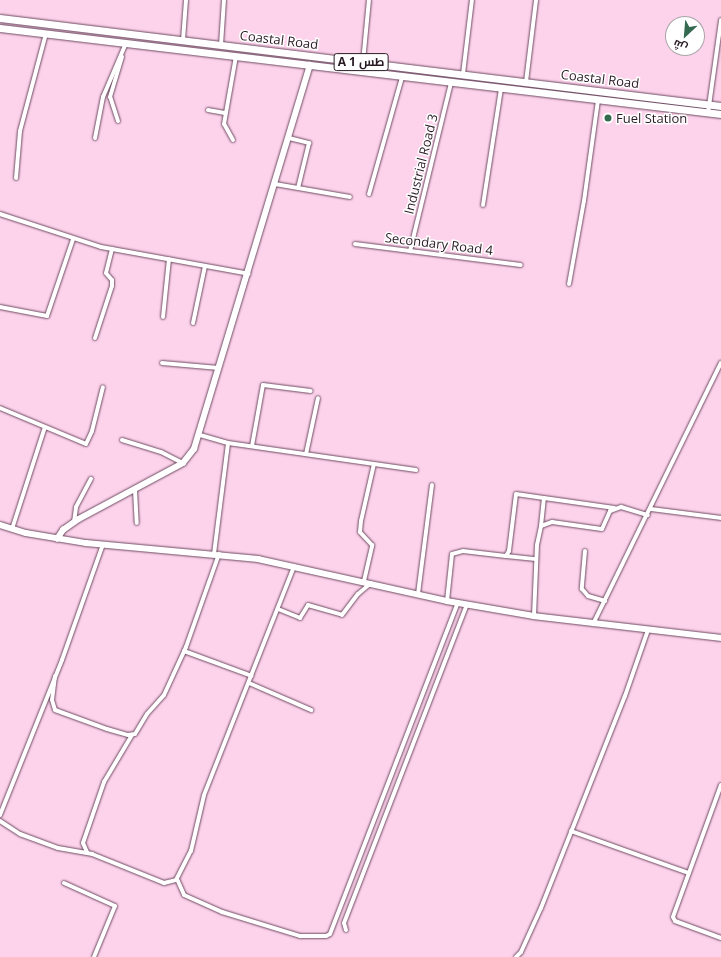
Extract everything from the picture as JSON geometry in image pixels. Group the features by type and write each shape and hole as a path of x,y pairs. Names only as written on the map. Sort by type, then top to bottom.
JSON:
{"highway":[{"name":"Coastal Road","path":"0,18 721,106"},
{"name":"Coastal Road","path":"0,28 501,89 721,114"}],"street":[{"path":"183,40 186,0"},
{"path":"221,45 224,0"},
{"path":"363,62 369,0"},
{"path":"463,74 472,0"},
{"path":"526,82 536,0"},
{"path":"708,113 721,20"},
{"path":"16,178 20,131 46,33"},
{"path":"95,138 103,97 126,43"},
{"path":"118,121 110,97 122,54"},
{"path":"233,140 224,124 236,56"},
{"path":"57,538 74,522 183,463 200,435 219,368 276,184 310,65"},
{"path":"369,194 402,77"},
{"name":"Industrial Road 3","path":"410,251 451,83"},
{"path":"483,205 501,89"},
{"path":"569,284 584,201 598,100"},
{"path":"208,110 226,114"},
{"path":"289,138 309,143 298,188"},
{"path":"276,184 350,197"},
{"path":"0,214 73,239 112,249 249,274"},
{"path":"0,306 48,316 73,239"},
{"name":"Secondary Road 4","path":"355,244 521,265"},
{"path":"95,338 112,286 112,280 106,273 112,249"},
{"path":"163,317 169,259"},
{"path":"192,323 205,266"},
{"path":"162,363 219,368"},
{"path":"594,624 651,510 721,363"},
{"path":"252,446 263,385 311,391"},
{"path":"0,408 81,443 88,443 102,387"},
{"path":"306,454 318,398"},
{"path":"12,529 44,427"},
{"path":"200,435 228,443 416,470"},
{"path":"122,440 161,452 183,463"},
{"path":"87,852 83,843 104,782 132,735 138,731 150,710 161,700 184,651 217,554 228,443"},
{"path":"364,581 372,544 360,532 374,464"},
{"path":"74,522 76,507 91,479"},
{"path":"418,594 432,485"},
{"path":"135,490 137,522"},
{"path":"506,556 509,551 516,494 614,508 631,509 648,515"},
{"path":"534,616 536,559 544,498"},
{"path":"541,526 552,522 602,529 614,508"},
{"path":"651,510 721,518"},
{"path":"0,525 12,529 57,538 103,544 217,554 295,566 448,601 534,616 721,638"},
{"path":"0,815 55,676 103,544"},
{"path":"448,601 454,551 536,559"},
{"path":"585,551 582,589 588,596 605,601"},
{"path":"0,820 9,828 32,839 66,851 87,852 164,883 172,883 177,879 191,850 204,795 295,566"},
{"path":"278,609 300,618 308,605 342,615 358,594 372,583"},
{"path":"177,879 184,895 222,912 300,936 326,936 330,934 458,603"},
{"path":"346,930 344,923 468,605"},
{"path":"516,957 521,952 541,908 626,696 648,630"},
{"path":"184,651 252,676"},
{"path":"55,676 52,700 55,710 107,729 132,735"},
{"path":"249,683 311,710"},
{"path":"721,784 673,919 721,938"},
{"path":"571,831 688,874"},
{"path":"64,883 115,906 94,957"}],"place":[{"name":"Fuel Station","path":"608,118"}]}
